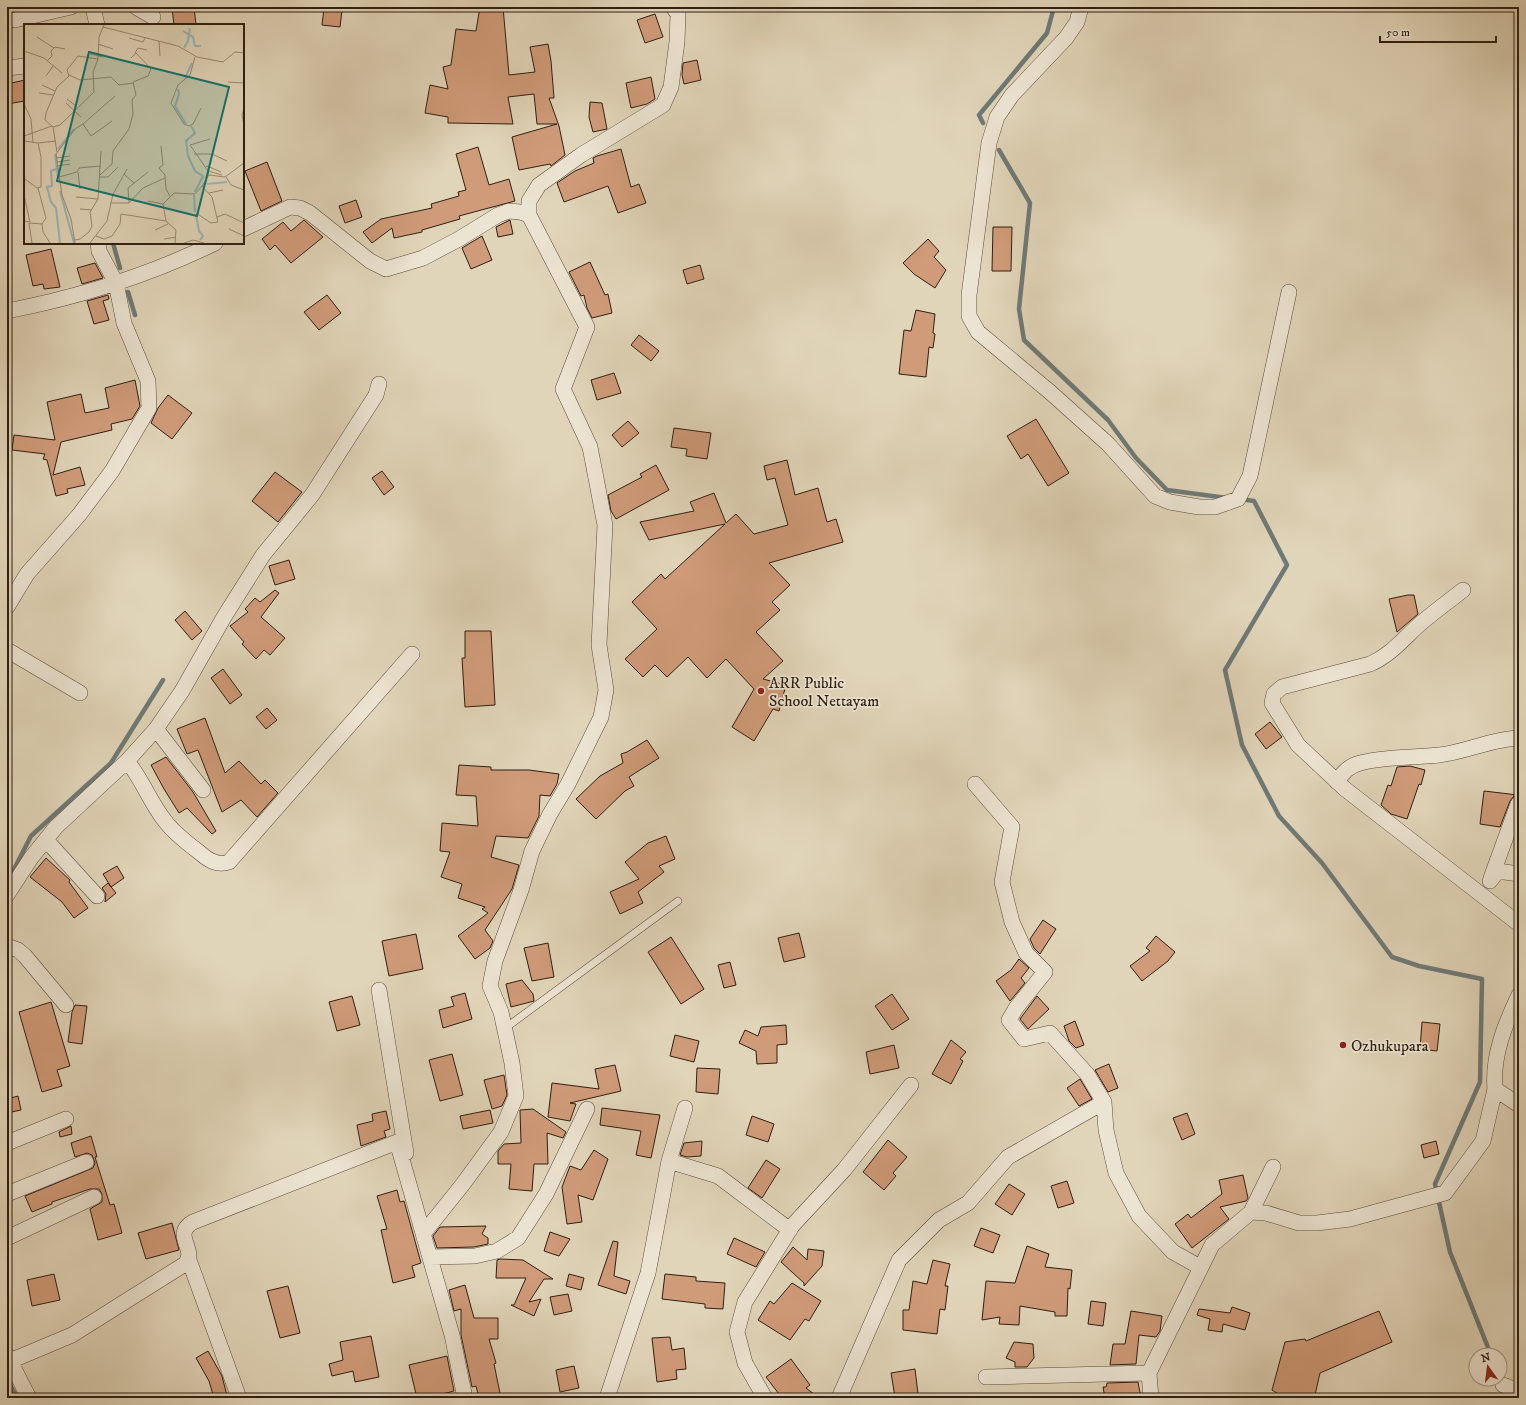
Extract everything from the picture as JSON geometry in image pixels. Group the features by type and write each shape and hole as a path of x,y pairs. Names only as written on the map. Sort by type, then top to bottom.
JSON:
{"street":[{"path":"15,20 71,7"},
{"path":"93,7 97,24"},
{"path":"136,7 153,17"},
{"path":"423,1234 463,1184 501,1132 516,1096 512,1063 501,1012 490,986 495,961 521,890 532,851 601,718 606,690 599,645 605,525 590,446 563,389 587,327 529,215 529,201 539,185 581,155 663,105 670,87 677,42 678,14 673,7"},
{"path":"1081,7 1077,22 1066,38 1012,94 997,117 989,143 969,295 968,310 971,323 987,340 1050,392 1108,444 1155,496 1170,502 1199,507 1215,507 1238,499 1250,476 1289,292"},
{"path":"7,68 24,66"},
{"path":"244,229 286,208 300,208 310,213 370,262 386,269 423,258 459,239 498,215 509,212 520,212 529,215"},
{"path":"9,598 27,574 79,515 107,477 139,428 149,408 148,381 124,323 116,283 99,251 98,244"},
{"path":"7,311 116,283 175,263 213,244"},
{"path":"7,895 19,875 56,827 127,761 156,729 182,691 224,617 263,555 312,495 376,395 379,384"},
{"path":"1463,590 1421,623 1388,654 1380,659 1370,664 1282,687 1274,694 1272,703 1298,745 1337,782 1519,924"},
{"path":"7,650 80,693"},
{"path":"127,761 136,771 164,821 183,840 212,862 223,864 229,862 412,654"},
{"path":"156,729 203,790"},
{"path":"1337,782 1342,773 1350,767 1360,763 1385,758 1440,755 1504,739 1519,738"},
{"path":"975,784 1012,827 1002,882 1012,922 1026,953 1045,972 1009,1020 1024,1039 1050,1033 1088,1074 1104,1102 1106,1130 1116,1173 1139,1216 1174,1252 1200,1267"},
{"path":"1484,897 1518,804"},
{"path":"46,840 97,896"},
{"path":"1491,878 1495,873 1501,870 1519,874"},
{"path":"7,946 18,950 25,956 66,1005"},
{"path":"379,990 416,1207"},
{"path":"1251,1212 1266,1213 1299,1224 1317,1223 1350,1219 1445,1193 1483,1141 1495,1089 1494,1074 1499,1047 1506,1023 1519,995"},
{"path":"765,1398 745,1363 737,1332 746,1302 790,1230 844,1170 911,1085"},
{"path":"1495,1089 1519,1104"},
{"path":"839,1398 899,1260 938,1220 968,1203 1008,1157 1104,1102"},
{"path":"608,1398 648,1273 669,1161 685,1108"},
{"path":"430,1257 475,1256 497,1251 518,1238 546,1194 587,1109"},
{"path":"7,1143 66,1119"},
{"path":"239,1398 188,1260 189,1254 183,1232 186,1226 397,1142 452,1335 465,1398"},
{"path":"669,1161 718,1176 790,1230"},
{"path":"7,1194 86,1162"},
{"path":"1151,1398 1149,1373 1200,1267 1212,1245 1251,1212 1273,1167"},
{"path":"7,1238 94,1197"},
{"path":"29,1398 8,1358 72,1335 185,1264 188,1260"},
{"path":"986,1377 1149,1373"},
{"path":"1508,1387 1519,1391"}],"lane":[{"path":"504,1029 678,901"}],"building":[{"path":"172,7 194,7 196,24 174,24"},
{"path":"480,7 503,7 509,75 535,72 530,47 548,44 554,98 549,98 559,126 565,155 551,166 550,164 519,170 512,137 557,124 537,124 534,94 508,97 513,124 448,123 448,117 425,113 430,85 448,89 443,67 451,65 456,29 476,31"},
{"path":"324,8 342,10 340,27 322,25"},
{"path":"655,14 663,37 645,43 637,20"},
{"path":"697,60 701,80 684,84 682,75 683,63"},
{"path":"651,77 655,99 647,104 631,108 626,83"},
{"path":"24,80 24,101 7,104 7,84"},
{"path":"590,102 602,103 607,129 593,132 589,117"},
{"path":"478,147 489,185 509,179 515,201 459,216 460,219 422,230 422,232 394,238 392,228 372,243 363,232 381,219 432,208 431,204 459,196 458,192 466,190 456,154"},
{"path":"621,149 631,187 639,184 646,203 618,213 608,186 564,202 557,183 575,171 594,163 593,158"},
{"path":"267,162 282,201 261,211 245,171"},
{"path":"356,200 362,217 345,223 339,206"},
{"path":"304,220 323,237 291,263 275,245 270,250 262,239 283,222 291,231"},
{"path":"510,220 513,234 498,237 496,227"},
{"path":"993,227 1012,227 1011,271 992,271"},
{"path":"482,236 492,260 471,269 462,248"},
{"path":"928,239 939,251 934,257 946,270 935,288 914,274 903,263"},
{"path":"51,249 60,287 44,289 43,284 33,286 26,255"},
{"path":"590,262 605,295 608,294 612,313 592,318 587,308 584,295 581,296 569,272"},
{"path":"95,263 103,278 82,284 77,268"},
{"path":"700,265 704,279 687,284 683,270"},
{"path":"108,295 109,299 103,301 109,320 94,324 87,301"},
{"path":"327,295 341,313 319,330 304,312"},
{"path":"916,310 935,314 933,348 929,347 926,377 899,374 904,330 911,331"},
{"path":"639,335 659,351 651,361 631,345"},
{"path":"614,373 621,393 597,400 591,380"},
{"path":"135,380 140,406 132,419 111,424 112,430 61,442 53,475 80,467 85,485 67,489 68,493 56,496 47,460 43,459 45,454 12,450 14,435 55,440 47,402 81,394 85,413 109,408 105,388"},
{"path":"168,395 192,413 172,439 151,423 158,408"},
{"path":"1036,419 1069,473 1048,486 1028,454 1021,459 1007,436"},
{"path":"628,421 639,433 622,447 612,435"},
{"path":"674,428 711,433 707,459 686,456 687,449 671,447"},
{"path":"787,460 795,495 818,488 827,522 836,519 843,542 769,563 790,585 772,602 780,610 756,632 783,661 763,679 786,685 779,711 773,709 754,741 732,727 754,689 726,659 707,678 688,657 667,677 655,665 643,677 625,659 657,629 632,602 661,574 665,579 725,524 649,540 640,522 694,511 690,502 714,493 726,523 736,514 754,534 788,525 775,478 767,480 764,466"},
{"path":"656,465 669,490 616,519 611,511 608,495 642,477 640,474"},
{"path":"382,471 394,487 384,495 372,478"},
{"path":"275,472 302,492 278,522 252,501"},
{"path":"289,560 295,579 275,585 269,566"},
{"path":"275,590 279,593 261,617 285,638 270,655 264,650 256,659 242,644 244,642 230,626 248,612 245,609 255,598 260,602"},
{"path":"1414,595 1418,614 1397,632 1389,599"},
{"path":"185,611 202,631 192,640 175,620"},
{"path":"465,631 491,631 495,705 465,707 462,658 465,658"},
{"path":"223,669 242,695 230,704 211,678"},
{"path":"267,708 277,720 266,729 256,717"},
{"path":"205,718 225,773 239,761 261,784 265,780 278,793 257,817 241,800 222,812 198,750 187,754 177,729"},
{"path":"1270,722 1282,737 1266,749 1255,734"},
{"path":"647,740 659,758 629,777 634,786 625,791 596,819 576,799 600,776 623,763 621,754"},
{"path":"166,757 193,792 216,831 212,834 187,808 179,813 164,789 151,765"},
{"path":"459,765 491,767 491,770 529,770 559,774 557,784 550,796 540,795 539,816 528,838 496,836 491,857 519,865 512,889 485,930 493,941 490,948 475,959 458,936 488,913 482,909 485,907 458,898 462,884 441,877 450,852 440,851 442,823 478,826 476,796 456,795"},
{"path":"1410,766 1425,770 1421,785 1419,784 1407,819 1391,814 1381,805 1388,785 1391,786 1397,767"},
{"path":"1484,791 1518,795 1513,797 1510,801 1500,827 1480,824"},
{"path":"666,836 675,859 659,866 664,872 638,892 643,903 620,914 610,892 639,879 625,862 648,843"},
{"path":"46,858 70,880 69,882 88,908 74,918 62,902 30,877"},
{"path":"117,866 124,878 111,887 103,874"},
{"path":"108,883 116,893 105,902 106,894 102,888"},
{"path":"1043,920 1056,929 1040,954 1034,948 1030,939"},
{"path":"799,933 805,957 784,962 778,938"},
{"path":"416,934 423,969 389,976 382,941"},
{"path":"1156,936 1175,952 1168,961 1142,981 1130,966 1150,951 1146,948"},
{"path":"671,937 704,989 681,1004 648,952"},
{"path":"548,943 554,977 532,981 524,948"},
{"path":"1019,959 1029,968 1021,978 1025,983 1010,1001 996,981 1011,970"},
{"path":"730,962 736,985 724,988 718,965"},
{"path":"522,980 533,994 534,1001 511,1007 506,984"},
{"path":"465,993 472,1019 443,1028 439,1010 454,1006 451,997"},
{"path":"892,994 909,1019 892,1030 875,1006"},
{"path":"352,996 360,1025 337,1031 329,1002"},
{"path":"1037,996 1049,1009 1028,1029 1020,1019"},
{"path":"51,1002 70,1066 57,1070 62,1086 42,1092 19,1012"},
{"path":"75,1005 87,1006 82,1044 68,1042 72,1012"},
{"path":"1075,1021 1084,1045 1076,1048 1069,1041 1064,1026"},
{"path":"1422,1022 1440,1024 1437,1051 1420,1049"},
{"path":"786,1025 787,1044 777,1045 777,1063 757,1064 756,1051 739,1043 745,1030 758,1036 761,1027"},
{"path":"675,1035 699,1041 694,1062 670,1056"},
{"path":"951,1040 966,1052 960,1059 963,1061 951,1084 932,1074"},
{"path":"894,1045 899,1068 870,1074 866,1052"},
{"path":"452,1054 463,1095 440,1101 429,1060"},
{"path":"1109,1064 1118,1088 1108,1092 1095,1070"},
{"path":"615,1065 621,1091 570,1103 576,1104 570,1121 548,1117 552,1083 599,1089 595,1069"},
{"path":"697,1068 720,1069 718,1094 696,1092"},
{"path":"504,1075 507,1095 502,1106 492,1109 484,1080"},
{"path":"1080,1079 1092,1099 1079,1106 1067,1088"},
{"path":"18,1096 21,1110 7,1113 7,1099"},
{"path":"602,1108 660,1115 651,1158 636,1155 641,1131 600,1125"},
{"path":"533,1109 566,1132 563,1138 547,1133 548,1164 534,1164 532,1191 509,1189 511,1164 498,1164 498,1151 504,1144 521,1143 520,1110"},
{"path":"490,1110 493,1123 463,1129 460,1116"},
{"path":"386,1111 390,1129 384,1131 386,1137 361,1146 357,1125 373,1121 372,1114"},
{"path":"1187,1113 1195,1134 1182,1140 1173,1118"},
{"path":"752,1116 774,1124 768,1142 746,1135"},
{"path":"71,1126 72,1134 60,1137 59,1132"},
{"path":"91,1136 97,1157 95,1157 110,1205 114,1204 122,1233 98,1240 90,1209 102,1202 102,1194 99,1189 90,1189 52,1202 52,1204 32,1212 25,1196 93,1168 95,1163 92,1155 87,1153 75,1157 71,1143"},
{"path":"888,1140 907,1157 893,1173 896,1176 884,1190 863,1172"},
{"path":"702,1141 701,1156 687,1157 680,1155 684,1143"},
{"path":"1436,1141 1439,1154 1424,1158 1421,1145"},
{"path":"594,1150 608,1159 593,1200 578,1195 582,1222 567,1224 562,1187 570,1166 581,1170"},
{"path":"766,1160 780,1169 762,1198 748,1188"},
{"path":"1243,1175 1248,1198 1246,1201 1220,1207 1229,1219 1192,1248 1175,1224 1188,1214 1191,1218 1222,1194 1219,1180"},
{"path":"1067,1181 1074,1203 1058,1208 1051,1186"},
{"path":"1009,1184 1025,1194 1012,1215 995,1204"},
{"path":"397,1190 400,1202 404,1201 421,1263 412,1266 415,1277 393,1283 381,1230 387,1229 377,1196"},
{"path":"172,1223 179,1250 146,1259 138,1233"},
{"path":"486,1226 482,1234 488,1238 488,1244 474,1247 437,1248 433,1236 440,1227"},
{"path":"981,1228 1000,1235 993,1253 974,1246"},
{"path":"550,1232 570,1239 559,1256 544,1251"},
{"path":"734,1238 765,1252 756,1267 727,1254"},
{"path":"613,1241 618,1242 614,1276 630,1281 626,1294 598,1285"},
{"path":"1027,1246 1049,1254 1045,1267 1072,1270 1070,1289 1068,1288 1067,1316 1055,1316 1055,1312 1020,1306 1019,1325 999,1324 1000,1317 982,1320 986,1281 1015,1283"},
{"path":"793,1247 807,1260 808,1249 824,1251 822,1266 804,1286 804,1283 781,1262"},
{"path":"497,1260 523,1260 553,1279 544,1279 529,1302 541,1299 534,1316 511,1305 514,1305 526,1278 496,1278"},
{"path":"933,1260 950,1264 945,1286 948,1286 945,1310 940,1309 937,1334 903,1330 903,1310 909,1310 913,1281 927,1284"},
{"path":"54,1274 60,1300 32,1306 27,1280"},
{"path":"569,1274 584,1278 581,1290 566,1286"},
{"path":"665,1274 696,1277 696,1281 725,1283 723,1309 705,1308 705,1304 662,1299"},
{"path":"792,1283 821,1301 809,1321 805,1319 790,1340 758,1320 770,1301 774,1304"},
{"path":"465,1285 474,1318 498,1318 498,1339 489,1339 496,1363 494,1364 501,1398 479,1398 476,1386 472,1387 461,1335 461,1309 454,1311 449,1290"},
{"path":"288,1286 300,1333 280,1338 267,1291"},
{"path":"568,1294 572,1311 554,1315 550,1297"},
{"path":"1091,1301 1106,1303 1103,1326 1088,1324"},
{"path":"1232,1307 1250,1313 1245,1330 1223,1324 1222,1332 1208,1330 1210,1319 1197,1315 1199,1309 1230,1313"},
{"path":"1131,1311 1162,1316 1160,1331 1156,1337 1139,1335 1136,1364 1110,1365 1113,1344 1125,1344"},
{"path":"1379,1311 1392,1342 1320,1373 1315,1395 1284,1398 1272,1390 1285,1342 1305,1339 1306,1341"},
{"path":"371,1336 379,1377 355,1382 353,1371 332,1376 329,1364 343,1360 340,1342"},
{"path":"670,1337 672,1350 684,1348 686,1369 676,1370 677,1379 657,1382 652,1338"},
{"path":"1014,1342 1033,1344 1034,1358 1027,1367 1015,1367 1015,1362 1006,1358"},
{"path":"208,1351 222,1376 227,1396 214,1398 209,1381 196,1358"},
{"path":"447,1356 454,1391 427,1398 417,1398 409,1365"},
{"path":"791,1359 810,1385 806,1388 819,1398 782,1398 766,1377"},
{"path":"574,1366 579,1388 560,1392 556,1370"},
{"path":"915,1369 918,1394 895,1397 891,1373"},
{"path":"1138,1382 1141,1398 1105,1398 1103,1387 1106,1387 1107,1383"}],"waterway":[{"path":"983,123 979,115 1047,33 1054,7"},
{"path":"999,150 1030,203 1019,309 1024,340 1108,420 1136,458 1167,490 1227,498"},
{"path":"113,244 120,268"},
{"path":"128,292 135,315"},
{"path":"1240,499 1254,501 1287,565 1225,670 1242,745 1279,816 1322,863 1392,957 1419,966 1482,979 1480,1082 1435,1184 1450,1252 1488,1347"},
{"path":"8,881 31,836 111,763 163,680"},
{"path":"7,1379 17,1398"}],"place":[{"name":"ARR Public School Nettayam","path":"761,691"},
{"name":"Ozhukupara","path":"1343,1045"}]}
